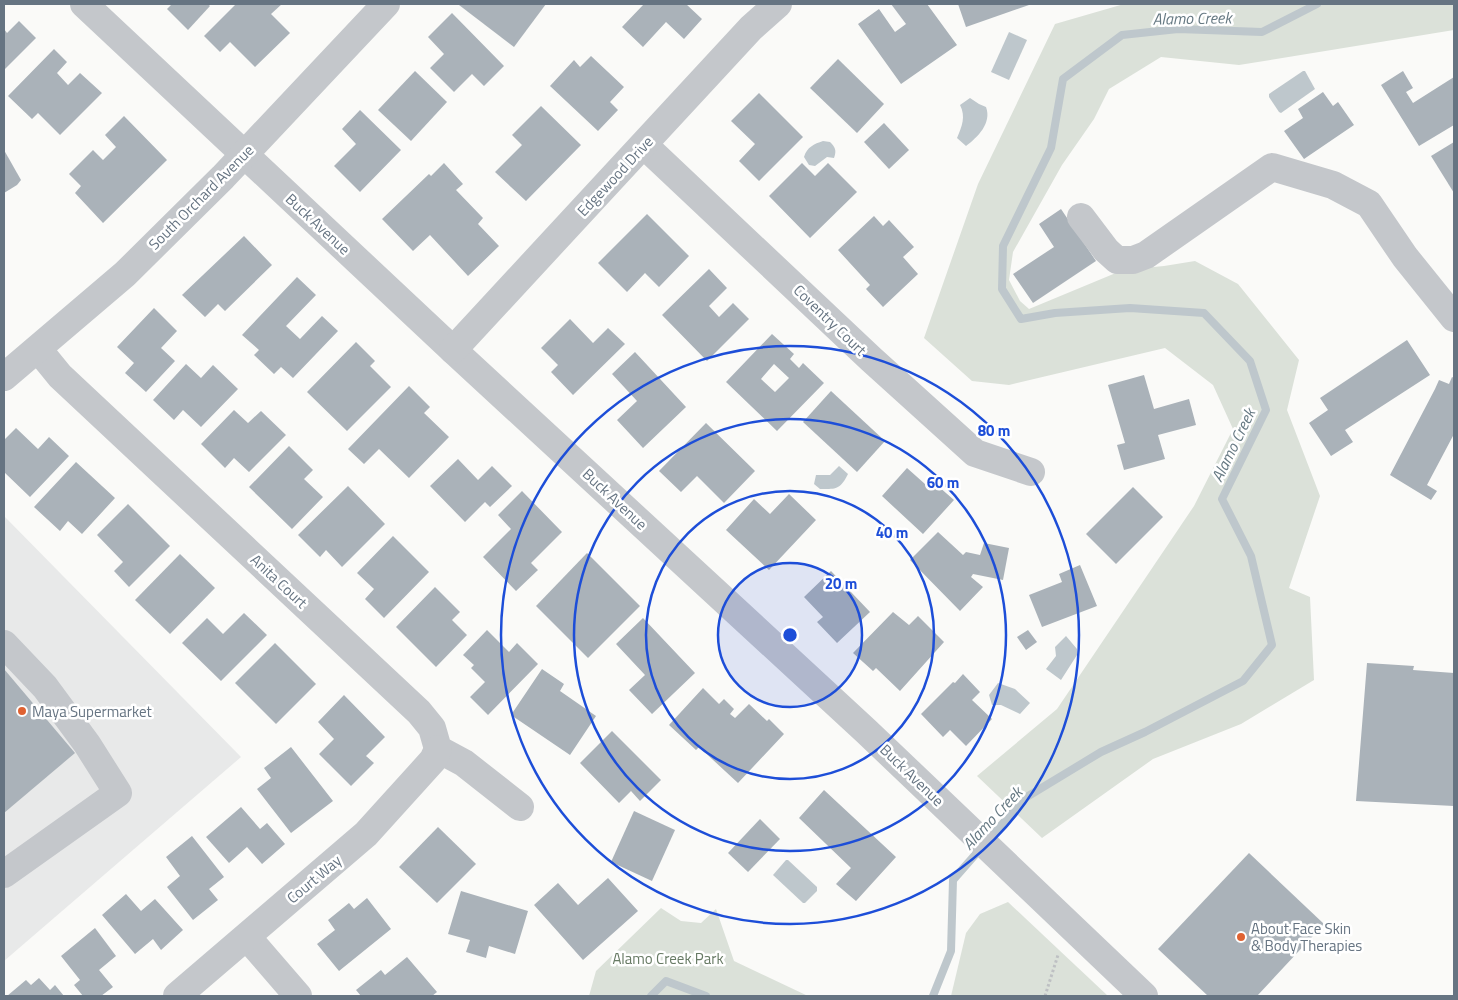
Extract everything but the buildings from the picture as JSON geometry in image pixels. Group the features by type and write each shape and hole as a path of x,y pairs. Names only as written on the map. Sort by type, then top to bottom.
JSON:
{"street":[{"name":"Buck Avenue","path":"84,4 453,350 866,730 1144,996"},
{"name":"South Orchard Avenue","path":"4,377 125,274 244,155 386,4"},
{"name":"Edgewood Drive","path":"453,350 751,28 778,4"},
{"name":"Coventry Court","path":"644,144 871,359 975,453 1031,472"},
{"path":"1081,217 1116,260 1133,260 1146,255 1272,167 1333,184 1369,204 1405,257 1454,318"},
{"name":"Anita Court","path":"38,349 60,376 419,712 432,728 438,749"},
{"path":"4,644 45,687 87,744 118,793 4,874"},
{"path":"438,749 464,762 520,807"},
{"name":"Court Way","path":"177,996 366,834 433,760 438,749"},
{"path":"247,936 298,996"}],"path":[{"path":"1044,996 1058,955"}],"shaded area":[{"path":"1009,32 1027,40 1009,80 991,72"},
{"path":"1305,71 1315,89 1281,113 1279,112 1269,94"},
{"path":"970,98 986,107 987,119 983,129 966,146 957,138 963,118 960,105"},
{"path":"823,141 830,142 834,147 834,158 827,157 815,166 809,165 804,157 807,151"},
{"path":"839,466 848,474 840,486 837,488 820,489 814,484 816,475 830,475"},
{"path":"4,516 241,757 4,961"},
{"path":"1066,636 1077,649 1077,655 1061,680 1046,669 1056,656 1055,647"},
{"path":"998,683 1015,689 1030,703 1020,714 1001,705 992,705 989,695"},
{"path":"786,860 817,887 817,891 805,903 773,875"}],"green space":[{"path":"1124,4 1454,4 1454,30 1239,65 1161,57 1109,89 1094,119 1062,165 1013,252 1009,280 1020,301 1029,309 1123,270 1195,261 1238,284 1299,360 1287,410 1320,496 1289,588 1310,597 1314,680 1241,724 1153,759 1042,838 977,776 1057,709 1194,506 1233,429 1213,385 1165,348 1009,385 972,381 924,338 978,184 1055,24"},
{"path":"1008,902 1108,996 951,996 966,933 980,914"},
{"name":"Alamo Creek Park","path":"661,908 681,921 701,923 716,909 734,961 808,996 589,996 596,971"}],"waterway":[{"name":"Alamo Creek","path":"933,996 951,951 953,880 1025,798 1101,752 1145,732 1243,681 1272,645 1251,556 1222,499 1266,410 1250,361 1204,313 1130,308 1055,313 1021,319 1002,289 1003,246 1051,148 1063,79 1122,35 1178,29 1262,32 1317,4"},
{"name":"Alamo Creek","path":"651,996 666,981 706,996"}],"place":[{"name":"Maya Supermarket","path":"22,711"},
{"name":"About Face Skin & Body Therapies","path":"1241,937"}]}
